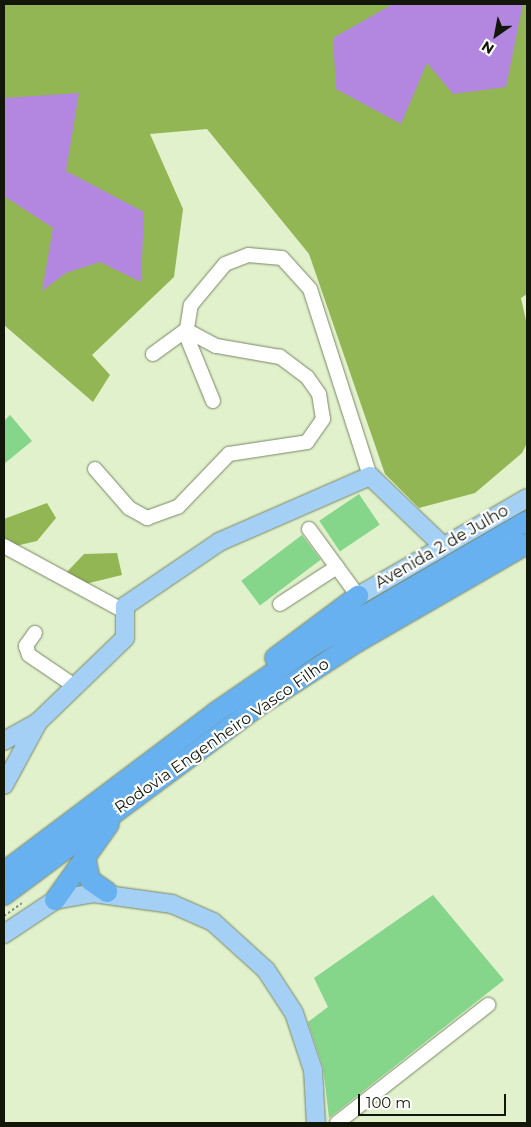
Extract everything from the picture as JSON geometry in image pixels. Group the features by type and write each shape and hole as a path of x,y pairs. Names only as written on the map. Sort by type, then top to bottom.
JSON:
{"highway":[{"name":"Rodovia Engenheiro Vasco Filho","path":"4,872 216,712 314,645 527,522"},
{"name":"Rodovia Engenheiro Vasco Filho","path":"10,899 68,846 185,759 357,642 527,544"},
{"path":"216,712 300,637 358,596"},
{"path":"55,900 86,861 112,820 171,776 185,759"},
{"path":"86,861 90,880 107,892"}],"main road":[{"path":"4,741 38,722 125,638 122,610 136,594 219,542 370,476 441,544"},
{"name":"Avenida 2 de Julho","path":"358,596 441,544 527,498"},
{"path":"4,785 38,722"},
{"path":"4,934 55,900 107,892 193,911 232,936 266,970 303,1033 313,1070 316,1123"}],"street":[{"path":"213,401 186,330 192,305 225,264 268,254 292,265 310,289 370,476"},
{"path":"153,354 186,330"},
{"path":"95,469 129,508 147,518 178,507 229,454 307,442 318,430 323,419 319,394 307,377 280,357 216,346 186,330"},
{"path":"309,529 358,596"},
{"path":"4,546 122,610"},
{"path":"280,604 337,567"},
{"path":"35,634 26,646 29,654 76,687"},
{"path":"337,1123 488,1005"}],"path":[{"path":"4,916 10,899"}],"green space":[{"path":"4,4 527,4 527,294 521,298 527,325 527,443 522,453 475,493 419,508 385,474 309,254 207,129 150,134 183,209 174,277 92,355 110,375 93,402 4,325"},
{"path":"47,503 56,518 37,541 11,547 4,540 4,519"},
{"path":"117,553 122,575 85,584 65,574 84,554"}],"shaded area":[{"path":"393,4 523,4 506,87 453,94 427,63 401,124 336,89 333,38"},
{"path":"79,93 66,171 144,212 141,282 100,262 66,273 42,291 53,228 4,196 4,98"}],"building":[{"path":"10,415 32,441 4,464 4,421"},
{"path":"359,494 380,525 340,552 319,521"},
{"path":"302,535 321,560 260,605 241,581"},
{"path":"433,895 504,980 329,1118 323,1067 308,1022 328,1007 314,978"}]}
